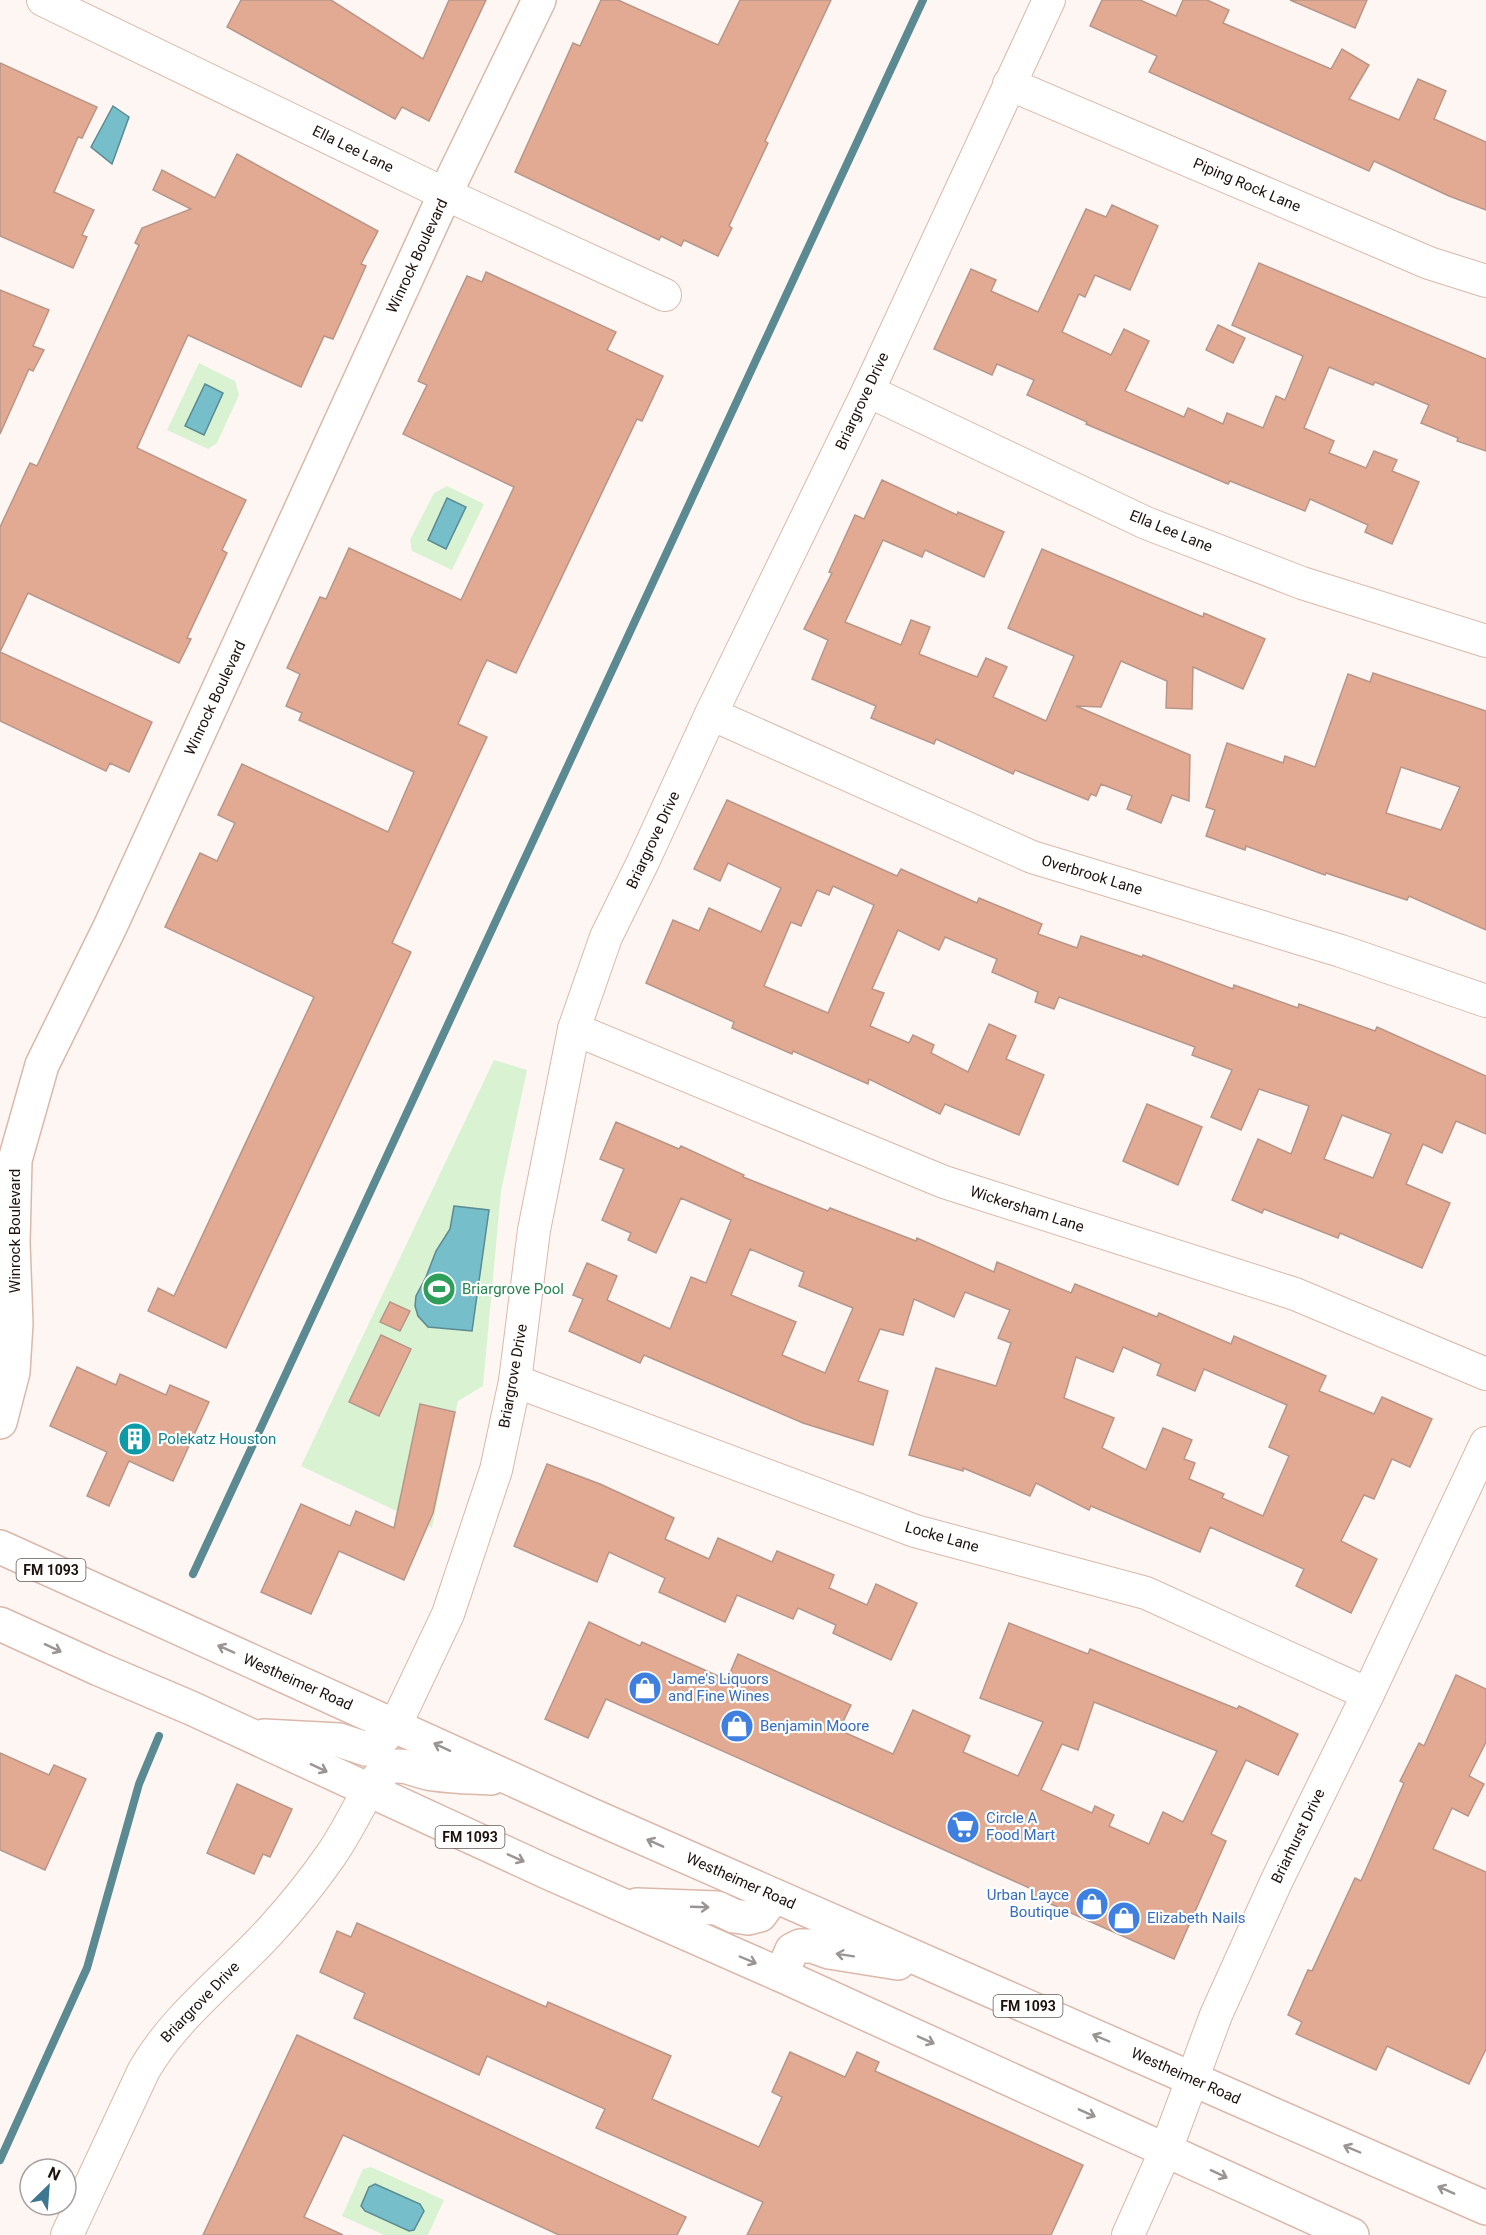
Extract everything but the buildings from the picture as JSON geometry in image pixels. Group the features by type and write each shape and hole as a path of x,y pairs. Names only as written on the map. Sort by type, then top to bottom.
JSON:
{"main road":[{"name":"Winrock Boulevard","path":"0,1422 13,1372 16,1323 13,1243 15,1160 42,1065 110,927 445,194 539,0"},
{"name":"Westheimer Road","path":"0,1547 774,1896 1486,2208"},
{"name":"FM 1093","path":"0,1624 1352,2235"},
{"path":"247,1735 339,1740 366,1749 374,1746 395,1726"},
{"path":"368,1791 387,1767 398,1765 431,1774 514,1780"},
{"path":"620,1904 717,1908 734,1916 748,1918 760,1915 774,1896"},
{"path":"781,1975 792,1950 800,1946 812,1946 830,1952 944,1970"}],"street":[{"name":"Ella Lee Lane","path":"43,0 445,194 665,295"},
{"name":"Briargrove Drive","path":"395,1726 448,1614 462,1578 496,1470 515,1381 534,1230 574,1029 606,937 711,714 868,391 1049,0"},
{"name":"Piping Rock Lane","path":"1009,84 1429,263 1486,281"},
{"name":"Ella Lee Lane","path":"868,391 1146,523 1302,583 1486,641"},
{"name":"Overbrook Lane","path":"711,714 1032,857 1341,951 1486,1001"},
{"name":"Wickersham Lane","path":"574,1029 945,1182 1295,1294 1486,1374"},
{"name":"Locke Lane","path":"515,1381 915,1531 1146,1593 1368,1694"},
{"name":"Briarhurst Drive","path":"1128,2235 1166,2150 1216,2015 1276,1880 1368,1694 1486,1443"},
{"name":"Briargrove Drive","path":"67,2235 144,2070 157,2048 179,2022 270,1931 312,1881 332,1853 368,1791"}],"green space":[{"path":"199,363 235,381 239,395 217,443 208,449 167,430"},
{"path":"447,486 484,504 452,570 412,551 410,540 434,493"},
{"name":"Briargrove Pool","path":"494,1060 527,1070 501,1191 483,1386 458,1401 432,1528 301,1466"},
{"path":"371,2167 444,2200 428,2235 384,2235 342,2216 363,2169"}],"water":[{"path":"113,106 129,117 112,164 91,147"},
{"path":"205,384 223,393 204,435 185,426"},
{"path":"447,498 466,507 446,549 428,540"},
{"path":"454,1206 489,1210 472,1331 428,1327 418,1316 415,1306 416,1296 436,1251 450,1229"},
{"path":"375,2184 420,2204 424,2211 414,2230 409,2231 365,2211 361,2206 369,2187"}],"waterway":[{"path":"193,1574 923,0"},
{"path":"0,2160 87,1968 139,1784 159,1736"}],"place":[{"name":"Briargrove Pool","path":"439,1289"},
{"name":"Polekatz Houston","path":"135,1439"},
{"name":"Jame's Liquors and Fine Wines","path":"645,1688"},
{"name":"Benjamin Moore","path":"737,1726"},
{"name":"Circle A Food Mart","path":"963,1827"},
{"name":"Urban Layce Boutique","path":"1092,1904"},
{"name":"Elizabeth Nails","path":"1124,1918"}]}
